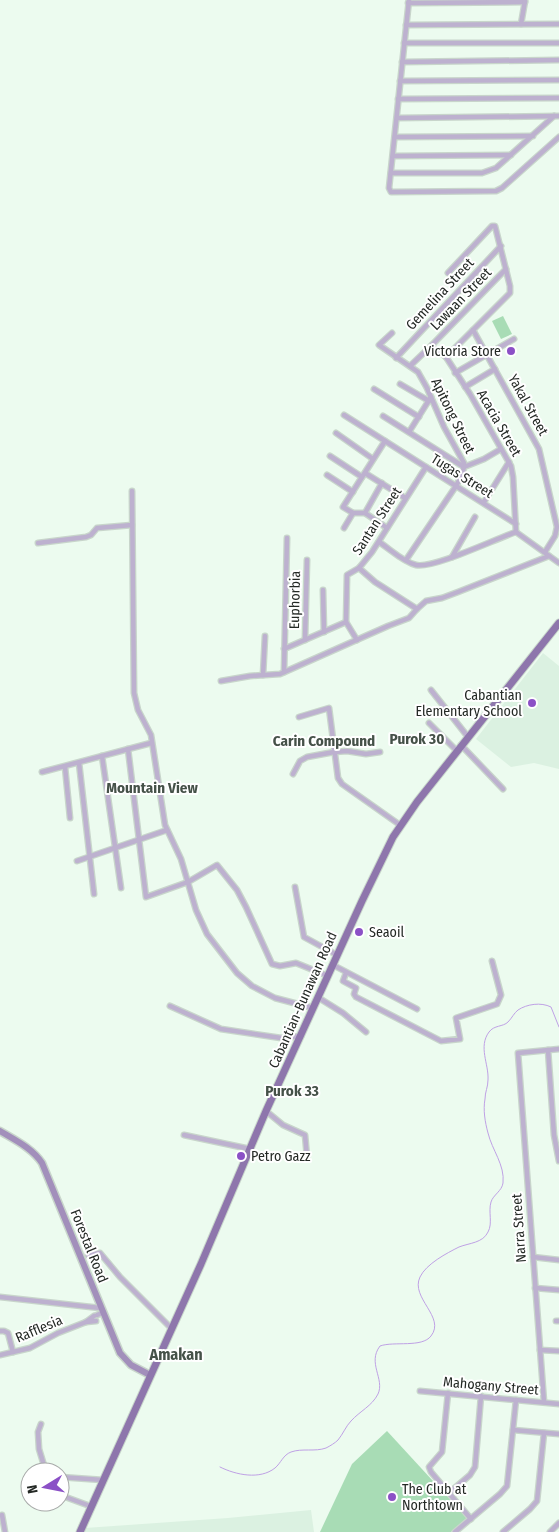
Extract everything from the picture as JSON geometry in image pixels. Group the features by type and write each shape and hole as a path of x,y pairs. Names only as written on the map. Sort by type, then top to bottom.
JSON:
{"main road":[{"name":"Cabantian-Bunawan Road","path":"80,1532 90,1506 172,1329 266,1111 378,866 400,825 559,623"}],"street":[{"path":"521,24 525,1 408,1 390,189 394,193 496,192 559,137"},
{"path":"406,25 559,24"},
{"path":"404,43 559,43"},
{"path":"402,62 559,60"},
{"path":"400,81 559,80"},
{"path":"398,99 559,98"},
{"path":"396,118 556,116"},
{"path":"391,173 486,173 496,168 556,116"},
{"path":"394,137 533,136"},
{"path":"393,156 511,155"},
{"path":"446,357 510,293 496,227 493,225 448,273"},
{"name":"Gemelina Street","path":"396,358 501,246"},
{"name":"Lawaan Street","path":"410,366 506,269"},
{"name":"Yakal Street","path":"473,330 539,449 557,527 544,552"},
{"name":"Apitong Street","path":"392,333 379,345 418,372 444,427 462,456 464,467 456,486 406,560"},
{"path":"455,373 514,339"},
{"name":"Acacia Street","path":"431,346 446,357 509,462 514,477 516,524"},
{"path":"465,387 495,370"},
{"path":"400,384 430,399 409,432"},
{"path":"374,389 420,417"},
{"name":"Tugas Street","path":"344,415 516,524"},
{"path":"383,416 464,467 484,459 501,449"},
{"path":"336,434 373,459"},
{"path":"385,441 343,507 353,513 365,512 387,528"},
{"path":"330,456 382,483 406,498"},
{"path":"484,502 509,462"},
{"name":"Santan Street","path":"346,622 347,575 359,568 379,542 426,467"},
{"path":"327,475 353,492"},
{"path":"365,512 382,483"},
{"path":"132,491 134,693 138,710 149,729 167,830 181,859 196,910 207,934 243,979 275,998 314,1008"},
{"path":"344,528 353,513"},
{"path":"452,557 475,517"},
{"path":"516,524 516,532"},
{"path":"38,542 86,537 91,535 97,528 132,525"},
{"path":"516,532 559,563"},
{"path":"379,542 406,560 422,566 452,557 516,532"},
{"path":"284,672 287,538"},
{"path":"221,681 263,675 276,676 409,618 426,601 449,596 550,556"},
{"name":"Euphorbia","path":"305,640 307,560"},
{"path":"359,568 375,582 417,609"},
{"path":"323,590 324,632"},
{"path":"284,649 346,622 357,640"},
{"path":"263,675 265,636"},
{"path":"431,690 468,737"},
{"path":"299,717 328,708 338,778 342,784 400,825"},
{"path":"429,723 502,788"},
{"path":"42,772 151,743"},
{"path":"128,749 146,897 188,882 217,865 237,890 272,964 280,966 296,963 328,976"},
{"path":"293,774 303,758 334,752 366,754 380,752"},
{"path":"102,756 121,888"},
{"path":"79,763 94,894"},
{"path":"65,767 70,818"},
{"path":"78,861 167,830"},
{"path":"295,887 304,937 337,955"},
{"path":"346,973 343,981 356,988 354,994 356,996 441,1041 460,1039 456,1018 497,1004 501,995 492,961"},
{"path":"333,965 417,1009"},
{"path":"319,998 347,1016 366,1032"},
{"path":"170,1006 221,1029 281,1038 301,1036"},
{"path":"559,1049 548,1050 559,1161"},
{"name":"Narra Street","path":"544,1402 518,1053 548,1050"},
{"path":"266,1111 283,1125 305,1135 307,1157"},
{"name":"Forestal Road","path":"0,1131 30,1150 42,1163 99,1316 124,1360 150,1375"},
{"path":"184,1135 250,1149"},
{"path":"88,1255 100,1253 172,1329"},
{"path":"532,1257 559,1260"},
{"path":"535,1288 559,1290"},
{"path":"0,1297 99,1316"},
{"name":"Rafflesia","path":"0,1356 30,1348 58,1333 99,1316"},
{"path":"0,1331 8,1333 13,1352"},
{"path":"540,1350 559,1351"},
{"name":"Mahogany Street","path":"420,1391 559,1404"},
{"path":"448,1393 442,1452 430,1467 431,1472 471,1519"},
{"path":"449,1493 470,1475 475,1467 481,1396"},
{"path":"455,1532 507,1486 516,1400"},
{"path":"41,1424 38,1432 39,1450 43,1462"},
{"path":"513,1430 559,1434"},
{"path":"503,1532 537,1501 544,1433"},
{"path":"70,1477 103,1480"},
{"path":"70,1499 90,1506"},
{"path":"2,1516 5,1532"},
{"path":"550,1532 559,1523"}],"shaded area":[{"name":"Cabantian Elementary School","path":"543,653 559,666 559,769 534,763 511,767 476,739"},
{"path":"311,1510 314,1532 84,1532 85,1528"}],"green space":[{"path":"503,316 512,334 501,339 492,321"},
{"name":"The Club at Northtown","path":"387,1431 467,1518 451,1532 320,1532 352,1464"}],"waterway":[{"path":"220,1467 240,1474 262,1474 275,1468 291,1452 322,1449 331,1445 338,1440 354,1417 373,1402 378,1394 380,1388 375,1359 376,1352 380,1346 421,1342 431,1336 434,1322 420,1292 418,1285 420,1277 432,1263 443,1256 459,1247 479,1241 486,1236 490,1225 491,1202 503,1183 502,1170 490,1139 485,1116 484,1103 488,1080 484,1050 486,1038 491,1030 506,1024 518,1010 534,1004 551,1007 559,1027"}],"place":[{"name":"Victoria Store","path":"511,351"},
{"name":"Cabantian Elementary School","path":"532,703"},
{"name":"Seaoil","path":"359,932"},
{"name":"Petro Gazz","path":"241,1156"},
{"name":"The Club at Northtown","path":"392,1497"}],"district":[{"name":"Purok 30","path":"417,739"},
{"name":"Carin Compound","path":"324,741"},
{"name":"Mountain View","path":"152,788"},
{"name":"Purok 33","path":"292,1091"},
{"name":"Amakan","path":"176,1354"}]}
